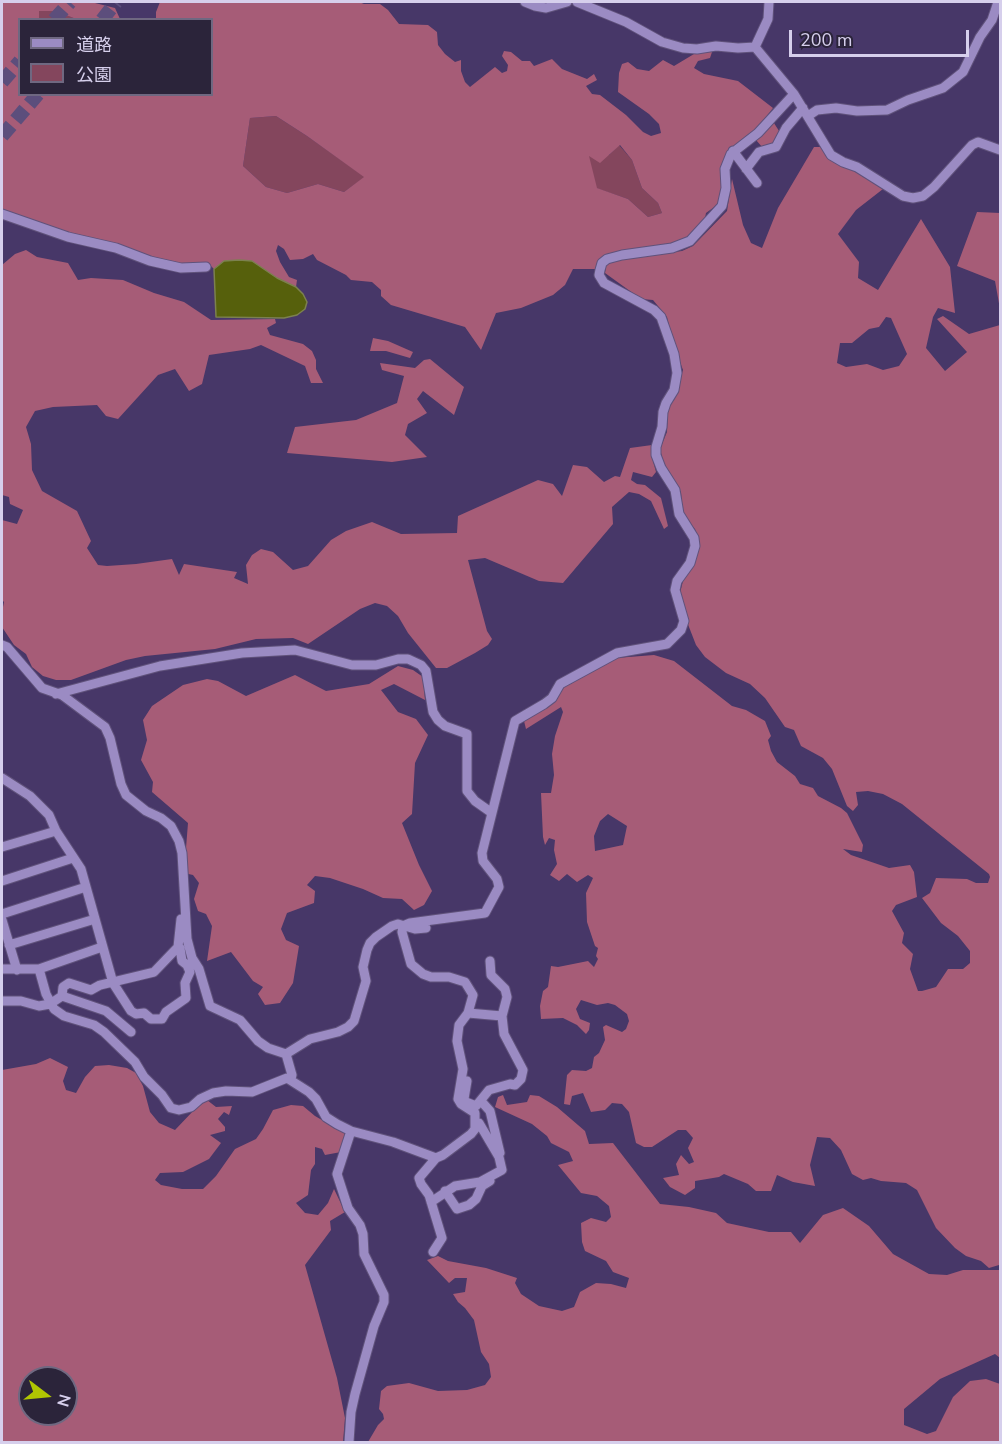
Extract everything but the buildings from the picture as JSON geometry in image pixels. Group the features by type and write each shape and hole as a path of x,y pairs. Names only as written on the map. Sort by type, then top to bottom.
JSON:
{"street":[{"path":"525,2 546,8 567,2"},
{"path":"577,2 598,5 662,42 683,48 698,50 716,46 755,47"},
{"path":"755,47 768,19 770,2"},
{"path":"746,169 759,152 776,147 786,128 806,112 836,108 857,111 887,110 908,99 943,88 963,72 980,37 996,22 998,2"},
{"path":"755,47 794,94 831,155 857,167 903,196 913,198 923,196 972,145 978,142 1000,150"},
{"path":"403,926 410,923 485,913 499,887 497,879 483,861 482,853 515,721 552,698 560,684 607,658 618,653 668,644 681,630 684,621 675,590 677,581 690,563 695,546 694,538 679,514 675,490 661,468 656,455 663,412 674,390 677,373 674,354 661,317 654,310 604,283 599,275 602,263 607,259 672,249 690,241 722,206 726,188 725,168 733,151 758,133 794,94"},
{"path":"733,151 757,183"},
{"path":"2,214 68,237 116,248 150,261 181,268 206,267"},
{"path":"2,645 42,688 62,695 105,727 126,795 146,811 161,818 176,833 182,853 189,947 192,958 199,969 210,1006 240,1020 258,1041 268,1048 286,1054"},
{"path":"56,694 160,666 242,652 295,650 352,665 376,665 398,659 408,659 421,665 426,671 433,712 438,720 445,726 467,734 467,791 475,801 492,813"},
{"path":"2,778 30,796 49,815 56,831 81,869 113,983 136,1014 144,1013 151,1020 162,1019 166,1012 186,998 185,983 190,972 187,964 182,961 178,947 181,917 185,916"},
{"path":"2,847 56,831"},
{"path":"2,881 73,858"},
{"path":"2,914 86,887"},
{"path":"9,945 95,919"},
{"path":"2,920 17,970"},
{"path":"286,1054 310,1039 348,1027 358,1012 366,981 363,967 369,943 392,926 399,924 415,929 426,928"},
{"path":"403,926 402,932 411,964 423,974 449,977 465,982 474,995 468,1013 457,1030 457,1041 463,1069 458,1099 461,1104 475,1113 475,1129 436,1158 419,1178 420,1184 429,1194 442,1238 433,1252"},
{"path":"2,969 39,969 102,947"},
{"path":"2,1001 21,1001 39,1006 50,1004 62,996 63,987 69,983 91,990 100,985 154,972 178,947"},
{"path":"463,1069 468,1075 464,1099 476,1106 489,1089 515,1085 522,1075 523,1070 504,1034 502,1016 507,997 505,989 491,975 490,962"},
{"path":"39,969 50,1004 64,1016 94,1025 104,1032 135,1062 144,1077 175,1110 191,1107 200,1099 213,1093 252,1092 287,1078 316,1099 326,1118 351,1131 393,1142 436,1158"},
{"path":"62,996 106,1011 131,1032"},
{"path":"468,1013 502,1016"},
{"path":"286,1054 291,1079"},
{"path":"445,1191 457,1209 469,1205 476,1199 482,1186 499,1176 502,1170 490,1111 481,1101"},
{"path":"476,1123 479,1123 499,1157"},
{"path":"349,1443 355,1394 374,1326 384,1302 384,1295 364,1254 360,1225 348,1208 337,1174 351,1131"},
{"path":"431,1202 455,1186 480,1182 502,1170"}],"green space":[{"path":"39,11 57,11 74,18 39,18"},
{"path":"276,116 365,177 344,192 318,184 287,193 266,187 243,166 250,118"},
{"path":"619,145 632,160 642,188 658,203 662,213 648,217 628,199 596,188 588,156 609,155"}],"shaded area":[{"path":"2,2 91,2 115,8 120,18 74,18 56,11 39,11 39,18 18,18 18,96 213,96 213,18 156,18 160,2 359,2 380,4 399,24 428,25 437,32 438,45 445,54 455,62 461,60 461,71 465,82 470,87 495,67 502,73 507,71 508,65 502,56 504,51 511,52 522,61 530,61 534,66 552,59 562,69 587,79 594,74 597,80 586,86 592,94 600,95 643,132 651,136 661,133 659,124 618,92 622,64 628,62 637,69 649,71 663,60 674,66 699,51 712,52 710,58 698,61 694,68 704,74 738,81 773,108 755,131 734,146 728,154 721,202 706,213 704,223 686,239 599,260 596,269 573,269 565,285 553,295 521,308 496,313 481,350 465,327 391,305 381,296 381,290 372,282 351,280 317,260 313,254 303,259 290,260 284,249 278,245 276,251 280,262 289,277 297,280 296,287 277,278 224,261 214,269 209,264 170,264 74,237 2,212","holes":["276,116 364,177 344,192 318,184 287,193 266,187 243,166 250,118","620,145 632,160 642,188 658,203 662,213 648,217 628,199 597,188 589,156 600,163"]},
{"path":"772,120 781,134 774,145 763,148 756,140"},
{"path":"814,147 825,147 830,156 883,189 856,210 838,234 859,262 858,278 878,290 921,219 950,267 955,313 938,308 933,317 926,348 945,371 967,352 937,319 943,316 969,334 1000,325 1000,1263 989,1268 981,1261 966,1256 955,1248 936,1228 917,1190 906,1183 871,1178 863,1180 852,1174 841,1150 830,1138 817,1137 810,1165 815,1186 793,1182 777,1175 771,1191 756,1191 748,1184 724,1174 695,1181 695,1188 685,1195 670,1187 663,1178 679,1175 676,1164 681,1155 689,1164 694,1162 688,1148 693,1138 686,1130 678,1130 652,1147 644,1147 636,1143 629,1112 622,1104 612,1103 605,1110 591,1112 583,1093 572,1096 570,1105 564,1104 567,1075 572,1070 586,1071 592,1068 594,1057 599,1053 605,1040 603,1027 606,1025 622,1032 629,1021 627,1014 615,1005 608,1003 597,1005 581,1000 576,1009 580,1019 590,1023 586,1034 577,1025 563,1018 541,1019 540,1006 543,991 548,987 551,966 558,967 588,961 594,967 598,959 596,956 598,948 595,946 587,922 586,893 593,878 588,875 577,882 567,874 559,881 550,875 557,864 554,850 555,840 549,838 545,845 543,837 541,793 551,793 554,775 552,754 563,712 561,707 526,729 524,721 556,699 564,687 616,658 654,655 674,661 732,706 746,710 765,721 771,736 768,740 771,751 777,762 795,776 800,784 813,788 818,796 847,813 863,845 862,852 843,849 851,855 889,868 910,865 914,872 917,897 896,905 892,911 904,933 902,943 913,954 910,969 918,991 936,987 948,969 963,969 970,963 970,951 958,936 941,923 922,898 930,893 936,878 967,879 976,883 988,883 989,874 902,804 883,794 868,791 856,792 858,805 853,811 847,806 832,769 823,758 801,746 794,730 785,727 765,698 750,684 726,673 705,657 696,645 682,609 680,593 698,541 695,529 686,521 682,509 681,492 665,469 660,449 667,432 668,405 674,400 683,370 667,317 653,300 641,299 605,273 606,265 615,259 682,251 693,246 727,211 732,179 743,225 751,243 762,248 778,208","holes":["886,317 891,318 907,354 899,366 883,370 867,364 846,367 837,363 840,343 852,343 869,329 879,327","608,814 627,826 623,845 595,851 594,836 600,821"]},
{"path":"977,212 1000,213 1000,309 995,281 957,266"},
{"path":"26,250 37,257 68,263 78,280 91,278 123,280 184,302 211,320 275,319 276,323 267,328 270,335 303,344 312,351 316,360 316,369 323,383 311,383 305,366 261,345 250,349 209,355 202,384 189,391 175,369 158,375 118,419 106,416 97,405 53,407 35,411 26,427 31,444 32,470 42,491 77,511 91,541 87,548 98,565 136,564 172,559 179,575 184,564 237,572 234,578 248,584 246,565 252,555 261,549 273,552 293,570 308,566 331,540 346,531 372,522 401,534 457,533 458,516 538,480 553,484 562,496 573,465 587,467 604,482 615,476 620,477 630,448 652,445 656,472 652,477 633,472 631,480 645,485 661,498 668,526 664,529 651,501 639,494 629,492 612,507 613,524 563,583 539,581 485,558 468,560 487,631 492,639 488,645 447,668 436,668 408,633 398,616 387,606 375,603 360,609 308,644 293,638 256,639 215,649 126,660 71,680 56,680 43,676 32,667 26,654 14,645 2,627 4,602 2,600 2,520 17,524 23,510 10,504 9,497 2,495 2,265 15,254"},
{"path":"224,261 252,261 277,278 296,287 307,302 305,309 297,315 284,318 216,317 214,269"},
{"path":"373,338 388,341 413,352 410,358 386,351 370,351"},
{"path":"430,359 464,387 454,415 423,391 417,399 427,413 408,424 405,435 427,457 392,462 287,453 295,427 356,420 397,403 404,376 382,370 380,363 415,368 424,360"},
{"path":"398,666 413,670 423,677 425,700 394,684 381,690 398,712 416,719 428,735 415,763 412,814 402,823 432,891 424,905 414,910 402,899 383,898 330,878 315,876 307,885 315,891 314,903 287,913 281,929 286,940 299,946 293,983 280,1003 265,1005 258,994 263,987 253,981 231,952 207,961 212,926 206,914 198,911 194,899 199,883 193,875 184,873 188,823 152,792 153,782 141,760 147,740 143,720 152,706 183,685 207,679 218,681 246,696 295,675 326,691 369,684"},
{"path":"50,1058 68,1067 63,1081 66,1090 76,1093 85,1077 95,1066 109,1065 127,1068 136,1073 143,1086 150,1112 159,1123 175,1130 207,1100 216,1107 232,1106 229,1115 224,1112 218,1119 225,1127 225,1131 210,1135 221,1143 209,1159 183,1172 160,1173 155,1180 161,1185 182,1189 203,1189 216,1176 235,1149 256,1139 273,1110 291,1105 303,1106 315,1116 346,1134 341,1152 325,1155 322,1149 315,1147 315,1164 311,1170 308,1195 296,1203 305,1213 318,1215 328,1203 334,1189 345,1212 330,1221 331,1230 305,1265 337,1378 345,1418 343,1442 2,1442 2,1070 36,1064"},
{"path":"503,1095 507,1105 527,1102 530,1095 539,1096 557,1107 585,1131 589,1144 613,1143 660,1204 716,1213 727,1223 769,1232 791,1232 800,1243 823,1215 843,1208 869,1226 893,1254 929,1274 947,1275 963,1270 1000,1270 1000,1358 995,1354 940,1379 904,1409 904,1425 927,1434 936,1431 953,1397 970,1381 986,1379 1000,1384 1000,1442 368,1442 384,1419 379,1409 381,1391 387,1386 409,1383 438,1391 467,1390 485,1385 491,1377 489,1364 481,1352 474,1320 453,1294 465,1292 467,1278 455,1278 449,1283 427,1260 438,1256 448,1261 486,1268 517,1278 515,1283 521,1294 539,1306 562,1311 574,1307 580,1292 596,1283 626,1288 629,1278 613,1272 606,1261 585,1251 582,1242 581,1223 591,1218 606,1222 611,1217 609,1206 597,1196 581,1193 558,1165 573,1161 569,1152 551,1143 547,1136 532,1124 495,1107 498,1097"}],"tunnel":[{"path":"56,18 70,2"},
{"path":"104,18 116,2"},
{"path":"2,82 18,63"},
{"path":"2,136 36,96"}]}
